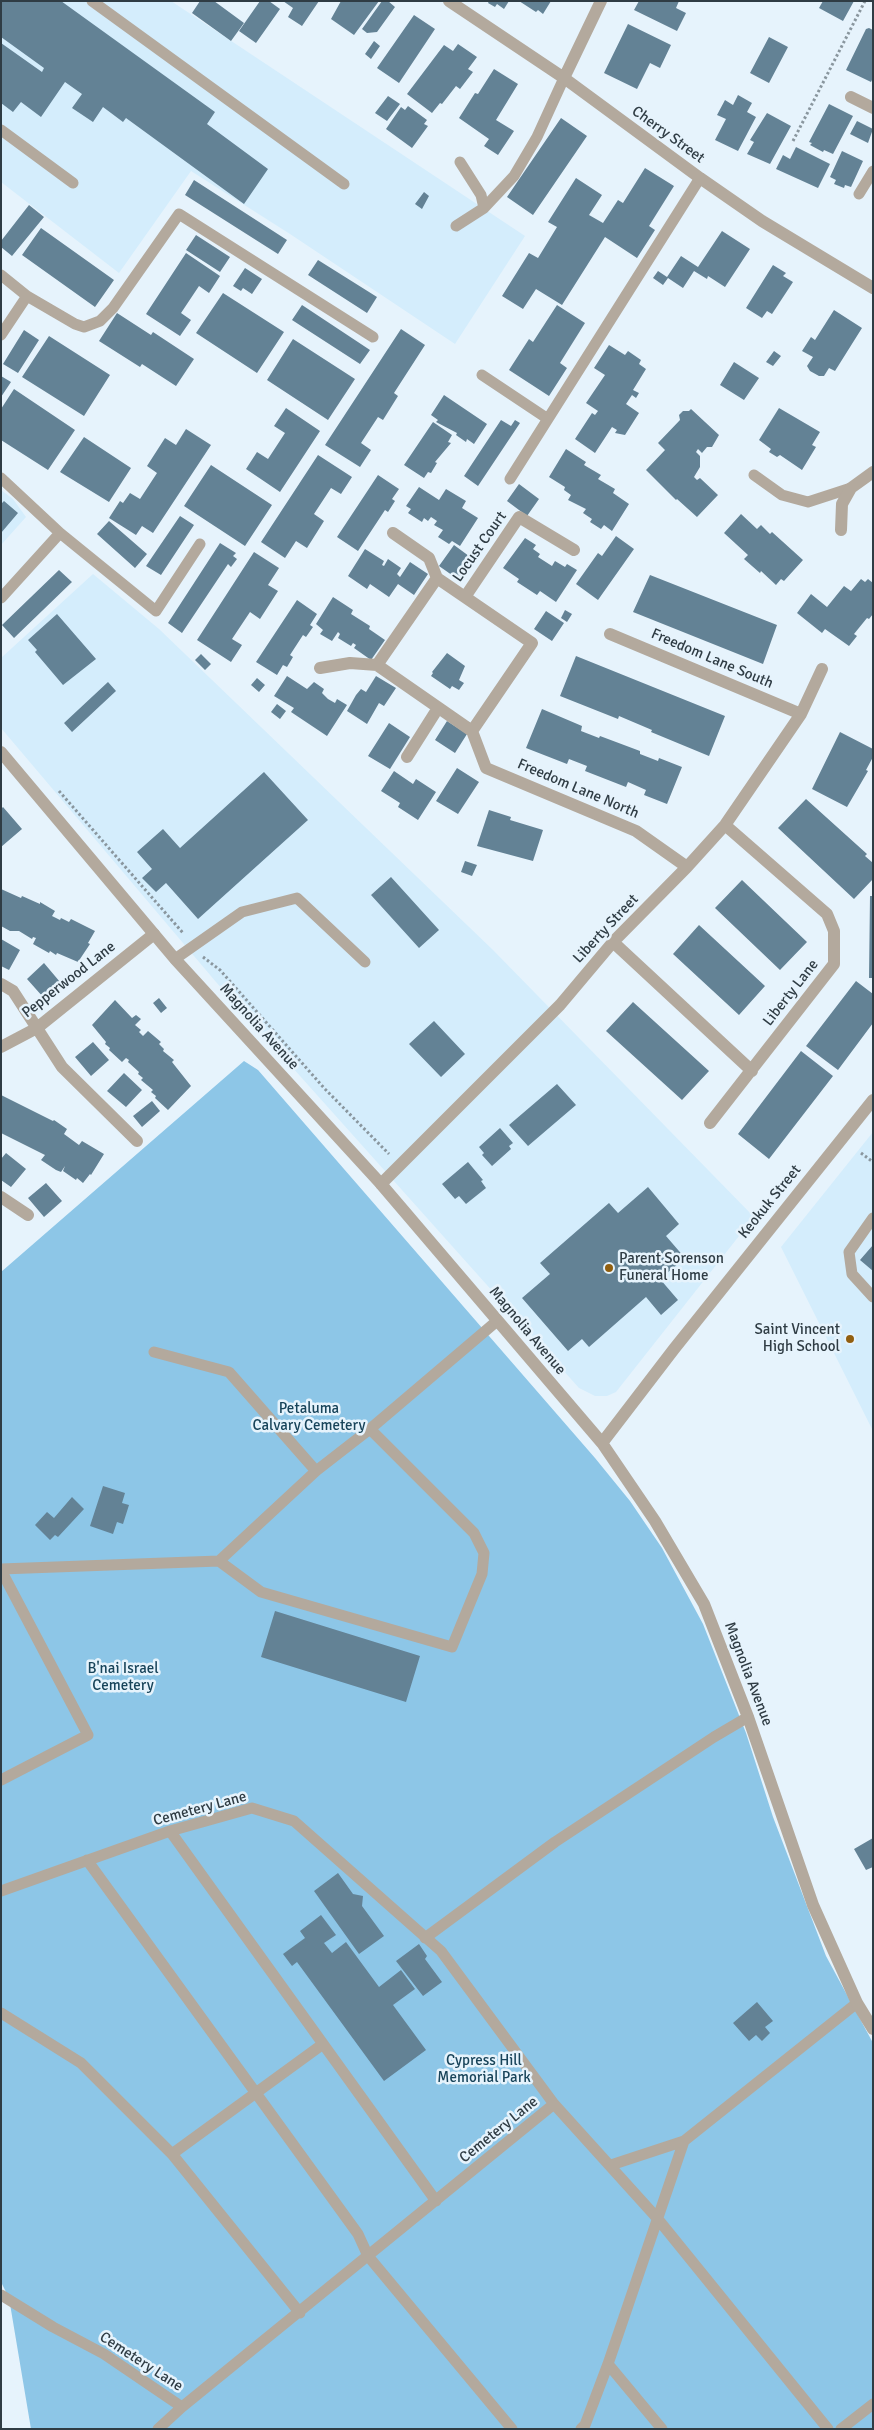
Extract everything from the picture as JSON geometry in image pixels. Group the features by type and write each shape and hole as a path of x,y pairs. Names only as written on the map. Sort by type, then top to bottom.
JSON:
{"street":[{"name":"Cherry Street","path":"448,1 564,78 762,221 873,288"},
{"path":"564,78 601,1"},
{"path":"851,97 873,108"},
{"path":"841,530 842,504 851,488 873,472"},
{"name":"Locust Court","path":"465,597 520,517 574,550"},
{"path":"320,668 350,664 377,665 472,731 532,643 437,578 429,558 393,532"},
{"path":"377,665 437,578"},
{"name":"Freedom Lane South","path":"610,634 801,714"},
{"name":"Liberty Street","path":"381,1184 560,1005 613,942 687,867 725,825 801,714 822,669"},
{"path":"407,757 438,708"},
{"name":"Freedom Lane North","path":"472,731 486,768 636,831 687,867"},
{"name":"Magnolia Avenue","path":"2,754 175,959 381,1184 602,1443 655,1521 704,1604 748,1717 813,1905 857,2003 873,2029"},
{"name":"Liberty Lane","path":"710,1123 834,964 834,931 827,914 725,825"},
{"name":"Pepperwood Lane","path":"1,1047 37,1028 154,934"},
{"path":"613,942 752,1071"},
{"path":"1,984 13,991 62,1068 138,1141"},
{"name":"Keokuk Street","path":"602,1443 674,1349 873,1100"},
{"path":"1,1197 28,1215"}],"lane":[{"path":"92,1 344,184"},
{"path":"456,226 484,208 514,176 537,138 564,78"},
{"path":"1,130 73,184"},
{"path":"460,162 481,195 484,208"},
{"path":"859,194 873,171"},
{"path":"510,479 700,178"},
{"path":"1,275 27,296 75,324 84,327 100,321 113,308 179,214 373,337"},
{"path":"1,335 27,296"},
{"path":"482,375 548,419"},
{"path":"754,475 782,495 808,502 851,488"},
{"path":"1,478 60,533 156,611 200,544"},
{"path":"1,598 60,533"},
{"path":"175,959 242,912 297,898 365,962"},
{"path":"873,1218 849,1252 852,1274 873,1297"},
{"path":"219,1561 316,1471 497,1321"},
{"path":"154,1352 229,1372 316,1471"},
{"path":"1,1780 88,1734 2,1570 219,1561 261,1592 452,1647 482,1574 484,1553 474,1533 370,1428"},
{"path":"425,1938 556,1842 714,1737 748,1717"},
{"name":"Cemetery Lane","path":"1,1891 170,1831 252,1808 294,1821 440,1951 554,2104 300,2313 182,2407 104,2354 53,2327 1,2294"},
{"path":"170,1831 436,2201"},
{"path":"87,1860 358,2234 368,2256 512,2429"},
{"path":"611,2165 684,2141 857,2003"},
{"path":"1,2013 81,2063 172,2154 300,2313"},
{"path":"172,2154 323,2044"},
{"path":"554,2104 657,2218 828,2429"},
{"path":"581,2429 585,2425 608,2364 684,2141"},
{"path":"608,2364 662,2429"},
{"path":"841,2429 873,2404"},
{"path":"158,2429 182,2407"}],"path":[{"path":"793,141 865,1"},
{"path":"861,1153 873,1162"}],"shaded area":[{"path":"1,1 171,1 525,236 455,344 290,234 191,171 119,273 1,182"},
{"path":"1,490 13,499 26,517 1,545"},
{"path":"93,574 159,629 493,950 754,1217 616,1392 607,1396 595,1396 579,1388 216,982 1,728 1,658"},
{"name":"Saint Vincent High School","path":"873,1132 873,1431 781,1247"}],"green space":[{"name":"Cypress Hill Memorial Park","path":"244,1061 258,1070 595,1458 630,1501 662,1548 703,1624 746,1733 773,1817 826,1956 873,2043 873,2429 31,2429 9,2298 1,2282 1,1272"}],"building":[{"path":"1,1 61,1 215,112 207,124 268,169 244,204 126,118 123,122 103,107 93,122 72,108 82,94 65,82 41,117 21,102 13,112 1,103 1,43 42,72 44,68 1,37"},
{"path":"200,1 214,1 244,23 231,41 192,13"},
{"path":"260,1 269,1 280,9 256,43 239,31"},
{"path":"283,1 319,1 302,26 288,17 293,8"},
{"path":"341,1 379,1 354,35 331,19"},
{"path":"382,1 388,1 395,7 377,32 367,33 362,29"},
{"path":"489,1 509,1 504,9 497,4 495,7 488,3"},
{"path":"519,1 551,1 543,14 538,10 536,12"},
{"path":"639,1 679,1 676,8 686,13 677,31 634,10"},
{"path":"823,1 854,1 843,21 819,8"},
{"path":"414,15 435,29 399,83 377,68"},
{"path":"628,24 671,45 660,68 650,63 637,89 604,73"},
{"path":"866,29 873,30 873,78 871,82 846,70"},
{"path":"769,37 788,47 769,83 750,73"},
{"path":"374,41 380,46 371,59 365,54"},
{"path":"458,44 477,57 468,69 473,72 460,89 456,86 432,113 407,94 444,45 453,51"},
{"path":"494,69 518,84 496,120 514,131 498,155 484,146 489,139 459,118 475,93 478,94"},
{"path":"738,95 752,103 747,112 756,117 738,151 715,140 726,119 717,115 725,100 733,105"},
{"path":"388,96 400,104 387,121 375,113"},
{"path":"829,104 853,116 833,154 824,150 823,152 810,145 812,143 809,142"},
{"path":"408,106 427,120 424,124 428,126 412,148 386,129 401,107 405,110"},
{"path":"767,113 791,126 770,164 747,154 754,142 750,140"},
{"path":"561,118 587,136 533,215 507,197"},
{"path":"857,121 873,129 868,143 850,134"},
{"path":"796,147 830,164 818,188 776,169 783,155 790,159"},
{"path":"842,151 863,161 851,187 845,185 844,188 834,184 836,180 830,177"},
{"path":"645,168 674,186 649,226 655,230 637,258 605,237 562,305 536,289 523,309 502,296 529,253 538,258 557,227 548,222 576,178 602,195 589,215 603,223 618,200 623,203"},
{"path":"194,180 287,240 278,254 185,195"},
{"path":"424,192 429,196 422,209 415,204"},
{"path":"29,205 44,217 12,256 1,247 1,241"},
{"path":"41,228 114,280 95,307 22,255"},
{"path":"722,231 750,249 725,287 708,276 707,279 694,271 683,288 668,278 663,285 653,278 658,271 667,277 681,256 698,267"},
{"path":"196,235 230,257 220,272 186,250"},
{"path":"186,253 220,276 209,293 199,286 181,313 191,320 180,336 146,314"},
{"path":"318,260 377,297 367,313 308,275"},
{"path":"773,265 786,273 783,276 793,282 772,314 767,311 762,318 746,308"},
{"path":"245,268 262,279 252,294 243,288 241,291 233,286"},
{"path":"223,293 284,332 257,373 196,333"},
{"path":"302,305 370,350 360,364 292,320"},
{"path":"557,305 585,323 560,363 567,368 549,396 509,370 529,339 533,342"},
{"path":"834,310 862,328 835,371 829,368 824,376 819,376 810,371 807,366 813,357 802,351 811,337 815,340"},
{"path":"117,313 151,335 153,332 194,359 176,386 142,364 140,367 99,341"},
{"path":"401,329 425,345 394,393 398,396 383,420 378,417 361,443 371,450 360,467 325,445"},
{"path":"24,330 39,340 18,373 3,364"},
{"path":"49,336 110,375 84,416 22,377"},
{"path":"293,339 355,379 328,420 267,380"},
{"path":"609,345 625,355 628,351 641,360 639,364 646,369 633,390 639,393 636,398 632,395 626,404 639,413 625,435 615,433 617,430 612,427 595,453 575,439 592,413 595,415 598,411 586,403 605,375 594,368"},
{"path":"774,351 781,356 773,366 766,362"},
{"path":"734,362 759,378 744,400 720,385"},
{"path":"1,376 11,382 1,397"},
{"path":"14,389 75,430 48,470 1,440 1,409"},
{"path":"444,395 487,424 474,444 467,439 466,442 456,435 457,433 436,422 438,420 431,415"},
{"path":"286,408 320,431 280,492 246,469 257,452 268,459 285,433 274,426"},
{"path":"779,408 820,432 812,445 816,447 802,470 780,455 777,457 769,452 771,449 759,440"},
{"path":"691,409 719,435 712,447 707,447 702,453 698,449 696,452 700,456 700,467 694,477 697,480 700,478 718,495 697,517 676,500 646,470 665,450 658,443 680,420 679,415 683,411"},
{"path":"501,420 511,426 515,420 520,423 478,486 464,476"},
{"path":"433,422 452,435 448,442 451,443 435,462 437,463 431,473 428,472 424,478 404,465"},
{"path":"186,429 211,445 153,533 142,526 136,535 109,518 120,501 123,503 130,493 140,499 157,473 147,466 165,438 176,445"},
{"path":"84,437 131,468 109,502 60,472"},
{"path":"566,449 586,462 584,465 601,475 598,479 615,489 613,493 629,504 612,531 604,525 601,529 590,522 592,519 583,513 586,509 568,500 571,495 564,490 565,487 549,477"},
{"path":"318,455 352,477 341,494 331,488 314,514 324,521 307,548 296,541 285,558 261,542"},
{"path":"211,465 272,505 245,546 184,506"},
{"path":"378,475 399,489 392,499 395,501 388,512 385,510 358,551 337,537"},
{"path":"519,484 539,499 527,516 507,501"},
{"path":"419,487 439,500 446,489 466,501 462,508 478,518 460,546 452,541 449,544 438,537 443,530 434,525 437,521 431,517 428,521 424,518 422,522 408,513 411,509 406,506"},
{"path":"4,501 18,513 1,533 1,504"},
{"path":"741,514 757,529 761,525 770,534 772,532 803,560 784,581 781,579 776,585 761,571 760,573 744,559 748,555 724,533"},
{"path":"180,516 194,525 161,575 146,566"},
{"path":"109,521 147,554 135,568 97,534"},
{"path":"616,536 634,549 598,600 576,584 598,553 602,556"},
{"path":"525,538 536,545 533,549 540,554 538,557 552,566 555,561 565,567 567,564 577,570 556,602 540,591 537,595 517,582 519,579 503,568"},
{"path":"220,543 236,553 233,556 237,559 231,567 228,564 182,633 168,623"},
{"path":"454,545 473,559 459,580 439,566"},
{"path":"365,549 384,561 382,565 384,566 388,559 401,568 397,574 400,577 410,562 428,574 414,595 398,584 389,597 370,584 367,589 348,576"},
{"path":"254,552 279,568 268,585 278,591 260,619 250,612 232,639 242,645 231,662 197,640"},
{"path":"59,570 72,582 14,638 2,625"},
{"path":"650,575 777,625 763,664 633,612"},
{"path":"861,579 865,582 868,579 873,583 873,614 869,619 867,618 854,634 857,636 849,646 825,629 822,633 797,613 811,594 827,607 844,586 851,591"},
{"path":"333,597 353,610 351,614 370,626 369,629 385,640 371,660 354,648 356,645 353,643 351,646 338,638 340,634 338,632 332,641 320,634 323,630 316,624"},
{"path":"297,600 317,614 310,625 313,627 306,637 303,635 290,655 293,657 287,667 283,665 277,675 256,662"},
{"path":"565,610 572,614 567,622 561,618"},
{"path":"546,611 564,623 552,641 534,629"},
{"path":"57,614 96,659 63,685 35,652 37,650 28,640"},
{"path":"447,653 465,666 459,680 464,683 459,690 452,686 450,689 431,676"},
{"path":"201,654 211,664 205,670 195,660"},
{"path":"576,656 725,716 709,756 651,732 652,730 619,716 618,719 560,696"},
{"path":"287,676 307,689 314,682 324,689 322,693 328,699 335,703 337,699 347,705 327,736 291,712 294,708 274,696"},
{"path":"376,676 396,688 384,706 379,703 367,724 347,711 356,695 361,689 366,692"},
{"path":"257,678 265,685 259,692 251,685"},
{"path":"108,682 116,691 72,732 64,723"},
{"path":"277,704 286,711 280,719 271,712"},
{"path":"542,709 582,726 581,731 640,751 640,754 658,761 659,758 682,767 667,804 644,795 646,790 628,782 626,787 585,771 587,766 569,759 567,764 526,748"},
{"path":"447,721 467,734 455,753 435,740"},
{"path":"389,723 410,737 390,769 368,756"},
{"path":"840,732 873,749 873,757 866,770 868,771 847,807 812,789"},
{"path":"457,768 479,782 458,814 436,801"},
{"path":"394,771 413,784 416,779 436,792 418,820 398,807 400,803 381,791"},
{"path":"264,772 308,820 198,919 166,883 156,892 142,878 152,869 137,852 163,829 180,848"},
{"path":"806,799 867,854 865,856 873,863 873,879 854,899 778,828"},
{"path":"3,807 22,829 1,847 1,809"},
{"path":"489,810 511,817 510,820 543,830 533,861 477,846"},
{"path":"465,861 477,865 472,876 461,872"},
{"path":"391,877 439,930 419,948 371,895"},
{"path":"742,880 807,942 780,970 715,908"},
{"path":"1,889 21,898 22,896 40,904 40,902 55,911 52,916 60,920 61,918 69,922 71,919 95,931 88,943 90,944 78,962 57,953 56,955 50,951 49,953 33,944 36,938 33,937 32,939 19,931 10,931 1,926"},
{"path":"870,896 873,896 873,978 869,978"},
{"path":"699,925 765,986 739,1015 673,954"},
{"path":"1,939 20,950 9,970 1,966"},
{"path":"44,963 60,982 43,997 27,979"},
{"path":"856,981 873,994 873,1023 838,1070 806,1046"},
{"path":"159,998 167,1008 161,1013 153,1003"},
{"path":"115,1000 132,1018 136,1015 141,1019 135,1025 141,1030 139,1032 143,1036 148,1031 161,1042 159,1044 164,1049 163,1051 174,1060 172,1062 191,1086 168,1110 155,1098 156,1096 151,1092 153,1090 141,1080 143,1078 128,1062 129,1060 126,1058 122,1062 109,1050 110,1048 105,1044 106,1042 92,1025"},
{"path":"633,1002 709,1071 682,1100 606,1031"},
{"path":"434,1021 465,1054 441,1077 409,1044"},
{"path":"93,1042 109,1060 91,1076 75,1057"},
{"path":"801,1051 833,1076 769,1159 738,1134"},
{"path":"124,1073 142,1090 126,1107 107,1091"},
{"path":"557,1084 576,1105 528,1146 509,1125"},
{"path":"1,1095 54,1120 67,1129 64,1134 79,1145 82,1141 104,1154 91,1175 83,1183 77,1178 76,1180 63,1171 65,1166 61,1172 56,1170 41,1160 45,1155 1,1133"},
{"path":"152,1101 160,1111 142,1127 133,1116"},
{"path":"500,1128 513,1143 509,1146 511,1149 492,1166 482,1155 484,1153 479,1147"},
{"path":"6,1153 26,1169 11,1187 1,1180 1,1159"},
{"path":"468,1162 483,1180 481,1181 486,1188 466,1204 459,1196 455,1199 442,1184"},
{"path":"46,1183 62,1201 44,1217 28,1198"},
{"name":"Parent Sorenson Funeral Home","path":"648,1187 679,1224 666,1236 685,1258 660,1279 678,1300 661,1315 646,1297 589,1347 582,1339 568,1351 522,1298 550,1274 540,1263 609,1203 618,1213"},
{"path":"873,1245 873,1271 860,1260"},
{"path":"103,1486 125,1493 122,1503 129,1505 123,1524 117,1522 113,1534 90,1526"},
{"path":"72,1497 84,1509 58,1537 55,1535 50,1540 35,1525 47,1512 54,1518"},
{"path":"275,1611 420,1656 406,1702 261,1657"},
{"path":"873,1838 873,1867 866,1870 854,1849"},
{"path":"338,1873 353,1894 363,1896 362,1906 384,1936 359,1954 314,1891"},
{"path":"321,1915 336,1935 324,1943 332,1953 346,1942 379,1987 401,1970 415,1989 393,2005 426,2050 384,2081 297,1962 292,1966 283,1954 305,1938 300,1931"},
{"path":"419,1944 427,1956 425,1959 442,1982 423,1996 396,1961"},
{"path":"757,2002 773,2021 765,2027 770,2033 762,2041 756,2035 749,2041 733,2023"}],"place":[{"name":"Parent Sorenson Funeral Home","path":"609,1268"},
{"name":"Saint Vincent High School","path":"850,1339"}],"park label":[{"name":"Petaluma Calvary Cemetery","path":"309,1418"},
{"name":"B'nai Israel Cemetery","path":"123,1678"}]}
